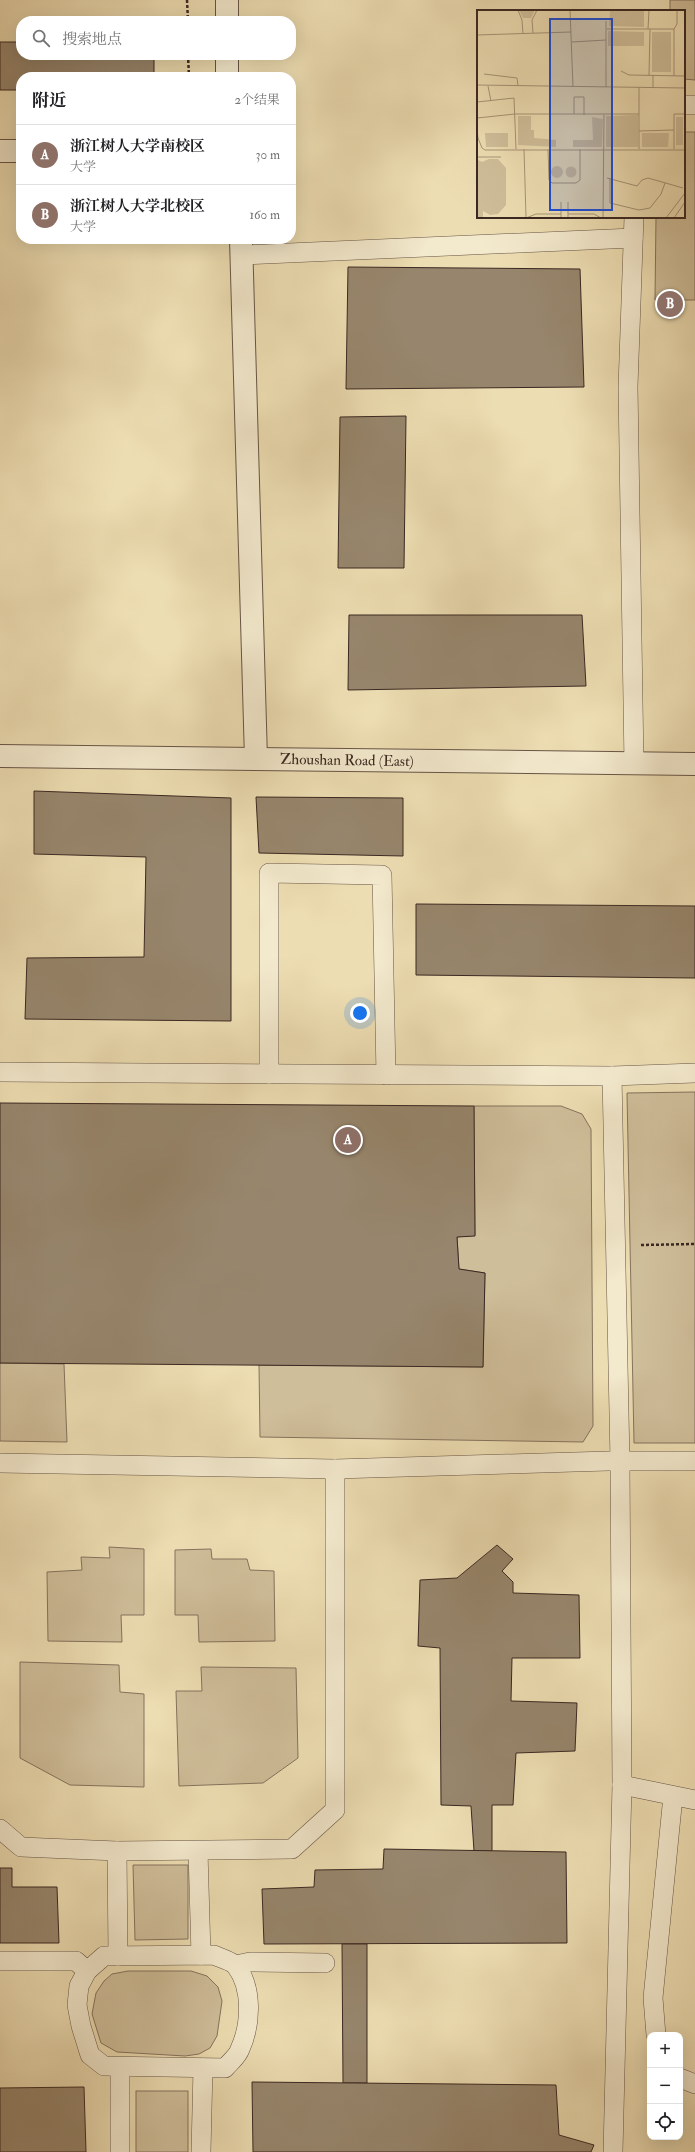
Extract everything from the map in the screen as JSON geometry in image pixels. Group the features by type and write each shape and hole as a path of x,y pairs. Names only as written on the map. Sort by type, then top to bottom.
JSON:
{"street":[{"path":"227,0 227,16"},
{"path":"227,60 227,72"},
{"path":"0,151 16,151"},
{"path":"242,247 256,759"},
{"name":"Zhoushan Road (East)","path":"0,756 695,764"}],"lane":[{"path":"634,218 628,387 634,764"},
{"path":"242,247 633,238"},
{"path":"269,1074 269,874 382,874 386,1075"},
{"path":"0,1072 612,1076 695,1073"},
{"path":"612,1076 620,1461 622,1785 614,2152"},
{"path":"0,1463 335,1469 620,1461 695,1461"},
{"path":"0,1829 21,1847 117,1851 292,1849 335,1810 335,1469"},
{"path":"622,1785 695,1800"},
{"path":"656,2032 653,1998 673,1796"},
{"path":"117,1851 118,1956"},
{"path":"198,1851 201,1955"},
{"path":"236,1965 244,1981 249,2006 246,2031 240,2050 225,2068 104,2066 90,2055 81,2026 77,2005 79,1986 87,1971 104,1956 214,1955 236,1965 250,1962 326,1963"},
{"path":"1,1961 76,1961 87,1971"},
{"path":"120,2067 120,2152"},
{"path":"201,2152 202,2068"},
{"path":"683,2079 695,2084"}],"path":[{"path":"188,0 188,16"},
{"path":"188,60 189,72"},
{"path":"616,1246 695,1244"}],"shaded area":[{"path":"670,0 695,0 695,80 685,79 685,10 670,10"},
{"path":"685,132 695,132 695,300 655,300 656,218 685,218"},
{"path":"695,1092 695,1443 634,1443 627,1093"},
{"path":"474,1106 561,1106 582,1114 591,1129 593,1426 583,1442 260,1437 259,1365 483,1367 485,1273 459,1269 457,1237 475,1235"},
{"path":"0,1363 64,1364 67,1442 0,1441"},
{"path":"109,1547 144,1549 144,1615 121,1615 122,1642 48,1641 47,1572 82,1570 81,1557 110,1558"},
{"path":"211,1549 212,1559 247,1559 250,1570 274,1571 275,1641 199,1642 198,1615 175,1615 175,1550"},
{"path":"20,1662 119,1665 120,1692 144,1694 144,1787 70,1785 20,1758"},
{"path":"201,1667 296,1668 298,1758 263,1783 179,1786 176,1691 202,1691"},
{"path":"133,1865 188,1865 188,1939 135,1940"},
{"path":"128,1971 191,1971 207,1976 218,1987 222,2001 217,2036 210,2048 199,2054 185,2056 117,2052 101,2043 92,2014 96,1993 104,1981 112,1974"},
{"path":"136,2091 188,2091 188,2152 136,2152"}],"building":[{"path":"0,42 16,42 16,60 154,60 154,72 16,72 16,90 0,90"},
{"path":"348,267 580,269 584,387 346,389"},
{"path":"406,416 404,568 338,568 340,417"},
{"path":"349,615 582,615 586,686 348,690"},
{"path":"34,791 231,798 231,1021 25,1019 27,958 144,957 146,857 34,854"},
{"path":"256,797 403,798 403,856 259,853"},
{"path":"416,904 695,906 695,978 416,975"},
{"path":"0,1103 474,1106 475,1236 457,1237 459,1269 485,1273 483,1367 0,1363"},
{"path":"497,1545 513,1559 502,1571 513,1582 513,1593 579,1595 580,1658 512,1658 511,1701 577,1703 575,1751 516,1753 513,1805 492,1805 492,1851 474,1851 471,1806 441,1805 440,1648 418,1646 420,1580 457,1578"},
{"path":"384,1849 566,1852 567,1943 264,1944 262,1889 314,1887 315,1870 383,1869"},
{"path":"0,1868 12,1868 12,1887 57,1887 59,1943 0,1943"},
{"path":"342,1944 367,1944 367,2083 343,2083"},
{"path":"252,2082 556,2085 559,2135 594,2145 591,2152 253,2152"},
{"path":"84,2087 86,2152 0,2152 0,2088"}],"place":[{"name":"浙江树人大学北校区","path":"670,304"},
{"name":"浙江树人大学南校区","path":"348,1140"}]}
